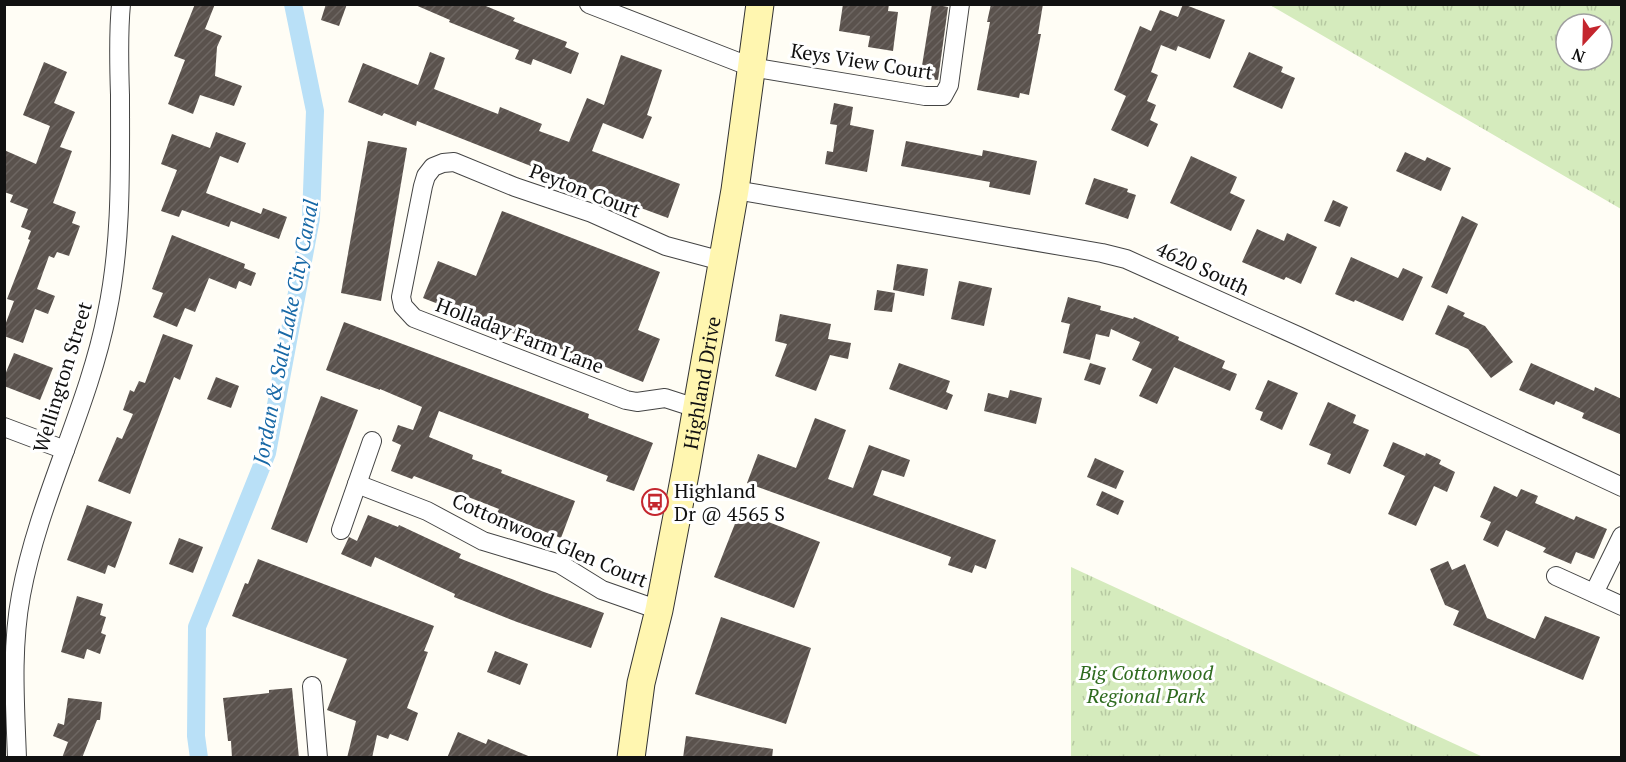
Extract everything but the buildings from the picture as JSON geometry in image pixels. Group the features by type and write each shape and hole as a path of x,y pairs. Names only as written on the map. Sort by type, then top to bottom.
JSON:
{"main road":[{"name":"Highland Drive","path":"631,758 641,683 659,610 686,469 735,190 760,4"}],"street":[{"name":"Wellington Street","path":"17,758 14,681 16,624 22,593 36,534 94,366 108,311 112,282 118,204 121,4"},
{"path":"589,4 751,67"},
{"name":"Keys View Court","path":"751,67 925,96 943,96 949,85 960,4"},
{"name":"Peyton Court","path":"433,167 454,162 515,188 592,213 666,246 722,261"},
{"name":"Holladay Farm Lane","path":"433,167 426,176 423,186 402,285 403,306 408,313 436,327 615,397 637,402 665,398 696,408"},
{"name":"4620 South","path":"735,190 1090,250 1126,259 1155,270 1622,488"},
{"path":"4,427 65,450"},
{"path":"341,530 372,441"},
{"name":"Cottonwood Glen Court","path":"357,484 427,512 483,541 560,564 602,590 659,610"},
{"path":"1594,593 1622,536"},
{"path":"1556,576 1622,606"},
{"path":"312,686 318,758"}],"green space":[{"path":"1270,5 1621,5 1621,209"},
{"name":"Big Cottonwood Regional Park","path":"1071,567 1483,757 1071,757"}],"waterway":[{"name":"Jordan & Salt Lake City Canal","path":"199,758 196,736 197,627 267,453 311,218 315,111 293,4"}],"place":[{"name":"Highland Dr @ 4565 S","path":"655,502"}]}
